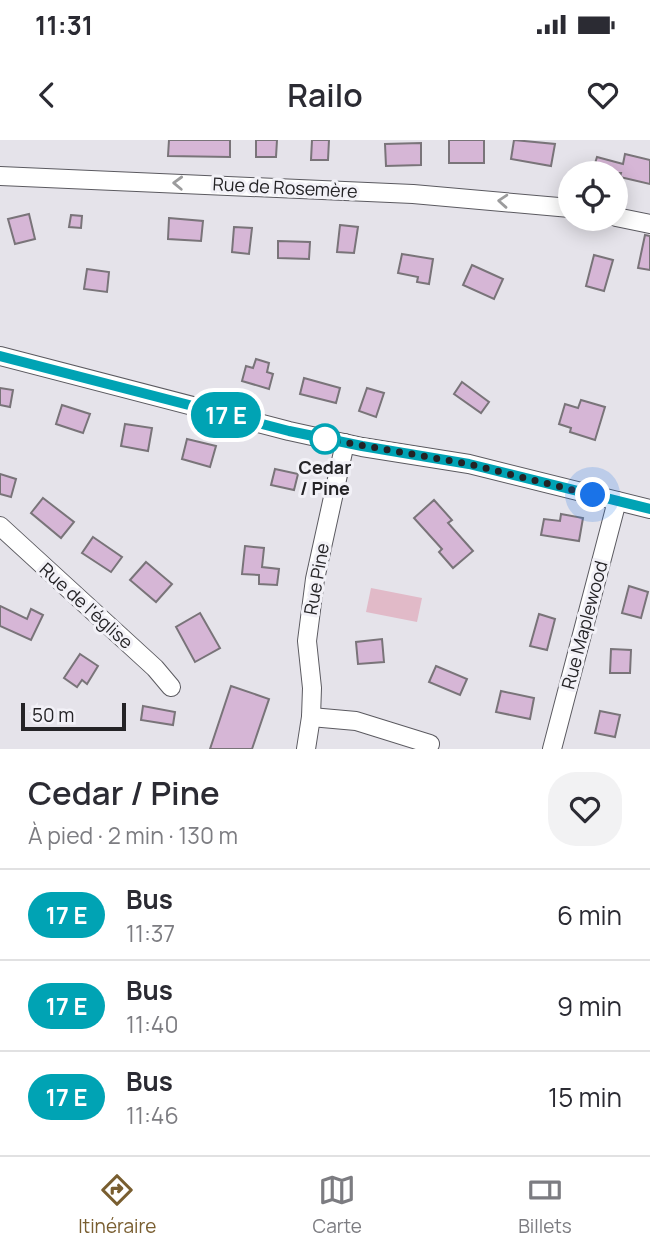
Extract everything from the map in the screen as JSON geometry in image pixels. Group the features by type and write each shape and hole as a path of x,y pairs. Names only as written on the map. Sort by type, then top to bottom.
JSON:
{"street":[{"name":"Rue de Rosemère","path":"0,176 414,194 558,207"},
{"path":"628,219 650,224"},
{"path":"0,356 289,431 469,464 650,509"},
{"name":"Rue Pine","path":"306,749 312,688 307,641 315,579 345,443"},
{"name":"Rue Maplewood","path":"552,749 617,501"},
{"name":"Rue de l'église","path":"0,526 155,668 171,687"},
{"path":"311,717 356,721 430,744"}],"shaded area":[{"path":"371,588 422,598 417,622 366,612"}],"building":[{"path":"169,140 230,140 230,157 168,156"},
{"path":"256,140 277,140 276,157 256,157"},
{"path":"312,140 329,140 328,160 311,160"},
{"path":"449,140 484,140 484,163 449,163"},
{"path":"514,140 555,144 551,166 511,159"},
{"path":"421,143 421,165 386,166 385,144"},
{"path":"625,154 650,160 650,184 628,179 628,161 624,161"},
{"path":"597,157 612,161 596,161"},
{"path":"29,214 35,239 15,244 8,219"},
{"path":"71,215 82,216 81,228 69,227"},
{"path":"169,218 203,221 201,241 168,239"},
{"path":"340,225 358,227 354,253 337,252"},
{"path":"234,227 252,228 249,254 232,252"},
{"path":"645,235 650,236 650,270 638,268"},
{"path":"278,241 310,242 309,259 278,258"},
{"path":"402,254 433,259 429,284 417,282 418,277 398,273"},
{"path":"594,255 613,260 604,291 586,286"},
{"path":"472,265 503,279 494,299 463,285"},
{"path":"87,269 109,272 107,292 84,289"},
{"path":"256,359 269,363 267,372 273,374 269,389 242,381 246,366 253,368"},
{"path":"304,378 340,388 336,403 300,394"},
{"path":"462,382 489,402 481,413 454,394"},
{"path":"0,388 13,390 10,407 0,405"},
{"path":"367,388 384,393 376,417 359,411"},
{"path":"581,400 605,407 595,440 570,432 571,428 559,424 565,404 578,408"},
{"path":"62,405 90,414 83,433 56,424"},
{"path":"125,424 152,428 148,451 121,446"},
{"path":"187,439 216,446 210,467 182,459"},
{"path":"275,469 298,474 294,490 271,485"},
{"path":"0,474 16,479 11,497 0,494"},
{"path":"43,498 74,522 61,538 31,513"},
{"path":"434,500 452,520 448,523 473,551 453,568 439,552 442,549 414,518"},
{"path":"561,514 583,518 579,541 541,535 544,519 560,521"},
{"path":"93,537 122,557 111,572 82,553"},
{"path":"245,546 264,548 262,567 279,569 277,585 259,584 259,575 242,574"},
{"path":"146,562 172,584 156,602 130,580"},
{"path":"629,586 648,592 641,618 622,613"},
{"path":"0,606 27,619 31,609 43,615 31,640 0,626"},
{"path":"200,613 220,648 195,662 176,627"},
{"path":"539,614 555,619 547,650 530,646"},
{"path":"382,639 384,662 358,664 356,642"},
{"path":"611,649 631,650 630,673 610,673"},
{"path":"80,654 98,666 87,684 82,680 77,687 64,678"},
{"path":"436,666 467,679 460,695 429,682"},
{"path":"231,686 269,699 252,749 210,749"},
{"path":"501,691 534,698 530,719 496,712"},
{"path":"143,706 175,712 173,725 141,720"},
{"path":"600,711 620,715 615,737 595,733"}],"bus line":[{"path":"0,356 289,431 469,464 650,509"}],"place":[{"name":"Cedar / Pine","path":"325,439"}],"route":[{"path":"325,439 469,464 593,495"}]}
